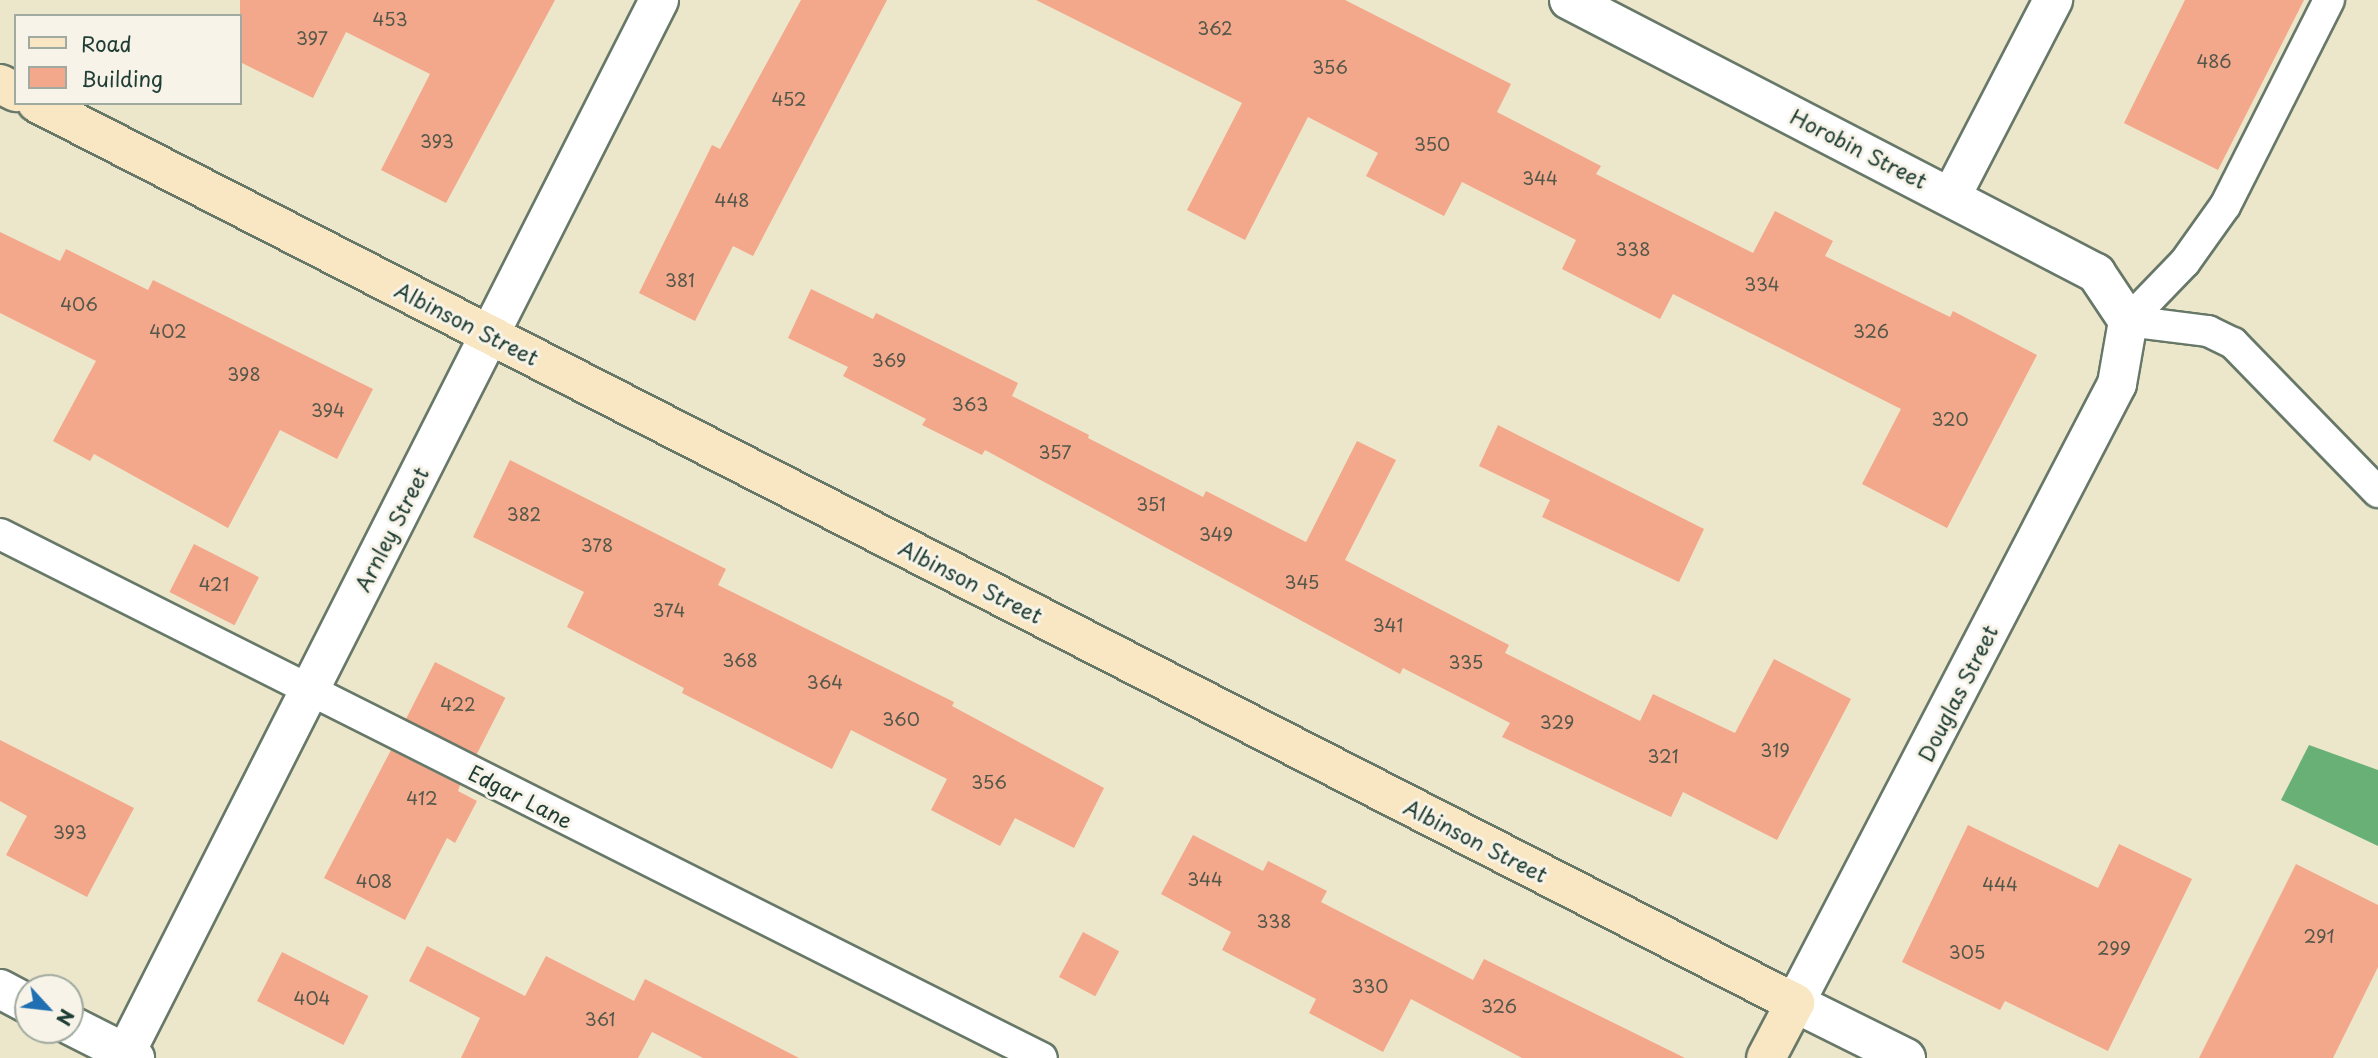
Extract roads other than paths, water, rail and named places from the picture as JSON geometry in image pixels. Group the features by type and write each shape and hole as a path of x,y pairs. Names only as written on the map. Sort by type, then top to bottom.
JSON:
{"street":[{"name":"Arnley Street","path":"127,1056 659,0"},
{"name":"Horobin Street","path":"1569,0 1952,195 2096,273 2128,321"},
{"path":"1952,195 2053,0"},
{"name":"Albinson Street","path":"41,105 1906,1058"},
{"name":"Douglas Street","path":"1766,1058 2117,384 2128,321"},
{"path":"84,1033 127,1056"}],"lane":[{"path":"2128,321 2185,262 2225,206 2329,0"},
{"path":"2128,321 2207,331 2233,343 2378,492"},
{"name":"Edgar Lane","path":"0,534 1042,1058"}]}
